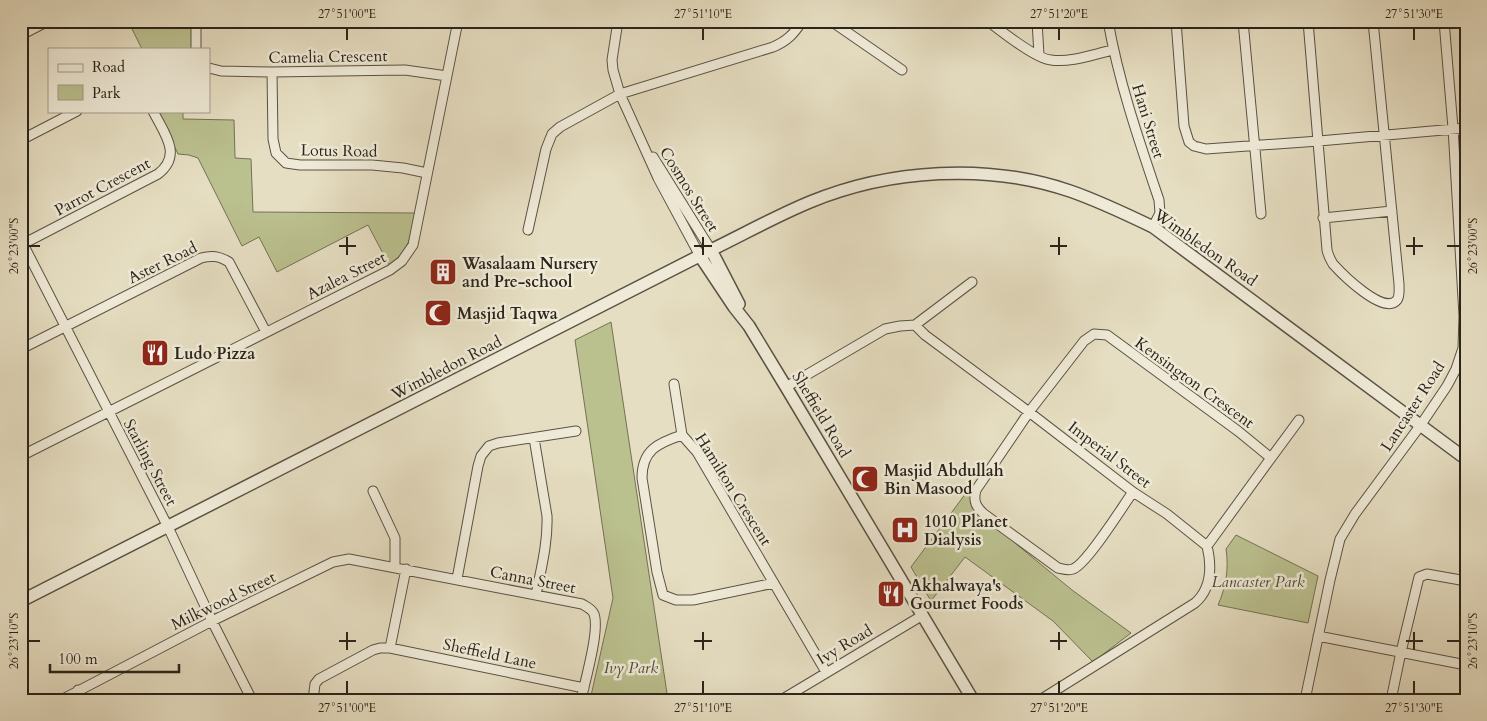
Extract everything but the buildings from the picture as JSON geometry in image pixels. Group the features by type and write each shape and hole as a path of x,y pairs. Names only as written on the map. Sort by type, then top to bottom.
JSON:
{"street":[{"path":"21,35 48,21"},
{"path":"196,21 196,48"},
{"name":"Azalea Street","path":"21,456 390,270 402,261 413,245 458,21"},
{"name":"Cosmos Street","path":"618,21 612,60 620,94 658,178 700,256"},
{"path":"528,230 546,149 552,134 560,127 620,94 773,47 792,36 802,21"},
{"path":"831,21 902,70"},
{"path":"988,21 1006,35 1048,60 1060,61 1113,50"},
{"path":"1037,21 1039,55"},
{"name":"Hani Street","path":"1108,21 1113,50 1130,113 1159,200 1160,213 1153,227"},
{"path":"1176,21 1184,126 1189,142 1194,146 1206,149 1254,146 1466,128"},
{"path":"1243,21 1261,214"},
{"path":"1308,21 1319,141 1323,218 1329,258 1334,265 1376,301 1389,303 1397,300 1400,284 1383,135 1373,21"},
{"name":"Lancaster Road","path":"1305,700 1340,539 1355,514 1447,386 1465,348 1453,128 1444,21"},
{"name":"Camelia Crescent","path":"210,68 221,71 272,72 405,70 447,76"},
{"name":"Lotus Road","path":"272,72 273,139 276,153 286,163 300,165 372,165 427,173"},
{"path":"21,140 75,112"},
{"name":"Parrot Crescent","path":"22,243 165,169 170,159 170,148 153,112"},
{"name":"Cosmos Street","path":"644,144 711,250"},
{"name":"Wimbledon Road","path":"21,601 711,250 810,202 832,194 890,180 949,174 1001,176 1046,185 1102,203 1153,227 1466,459"},
{"path":"1323,218 1392,211"},
{"name":"Starling Street","path":"22,243 168,527 252,700"},
{"name":"Sheffield Road","path":"711,250 740,304 749,326"},
{"name":"Aster Road","path":"21,349 201,258 209,256 223,258 229,262 266,332"},
{"name":"Sheffield Road","path":"700,256 749,326 974,700"},
{"path":"786,387 885,329 915,325 972,282"},
{"name":"Imperial Street","path":"915,325 925,335 1133,492 1167,514 1207,546"},
{"name":"Kensington Crescent","path":"1029,412 1084,340 1089,336 1100,333 1106,335 1238,431 1271,458"},
{"path":"674,384 682,435"},
{"path":"1029,412 976,490 975,502 977,508 984,514 1058,568 1074,569 1086,558 1133,492"},
{"path":"1040,700 1196,603 1202,597 1208,584 1210,564 1207,546 1299,420"},
{"path":"457,579 481,456 489,446 576,431"},
{"name":"Hamilton Crescent","path":"774,583 693,600 676,600 663,595 657,572 642,478 642,464 649,452 660,444 682,435 697,452 774,583 826,672"},
{"path":"534,438 548,528 536,595"},
{"path":"373,490 396,538 395,567"},
{"name":"Milkwood Street","path":"61,700 212,621 341,559 360,560 406,569"},
{"path":"313,700 315,684 324,675 373,650 390,648 406,569"},
{"name":"Canna Street","path":"406,569 582,604 593,612 595,625 593,641 581,700"},
{"path":"1391,700 1419,577 1427,574 1466,581"},
{"name":"Ivy Road","path":"781,700 923,615"},
{"path":"1318,636 1466,666"},
{"name":"Sheffield Lane","path":"390,648 584,688"},
{"path":"78,690 83,700"}],"green space":[{"path":"128,21 193,21 193,48 142,48"},
{"path":"158,112 183,112 183,119 234,120 235,158 251,159 253,212 415,213 411,236 401,254 389,265 368,225 277,272 259,237 242,246 198,158 178,154"},
{"name":"Ivy Park","path":"611,322 668,700 590,700 613,598 575,340"},
{"path":"969,489 975,510 1072,590 1131,633 1093,662 1053,621 965,557 931,601 911,567"},
{"name":"Lancaster Park","path":"1236,535 1318,576 1308,623 1218,605 1226,578 1226,549"}],"place":[{"name":"Wasalaam Nursery and Pre-school","path":"443,272"},
{"name":"Masjid Taqwa","path":"438,313"},
{"name":"Ludo Pizza","path":"155,353"},
{"name":"Masjid Abdullah Bin Masood","path":"865,479"},
{"name":"1010 Planet Dialysis","path":"905,530"},
{"name":"Akhalwaya's Gourmet Foods","path":"891,594"}]}
